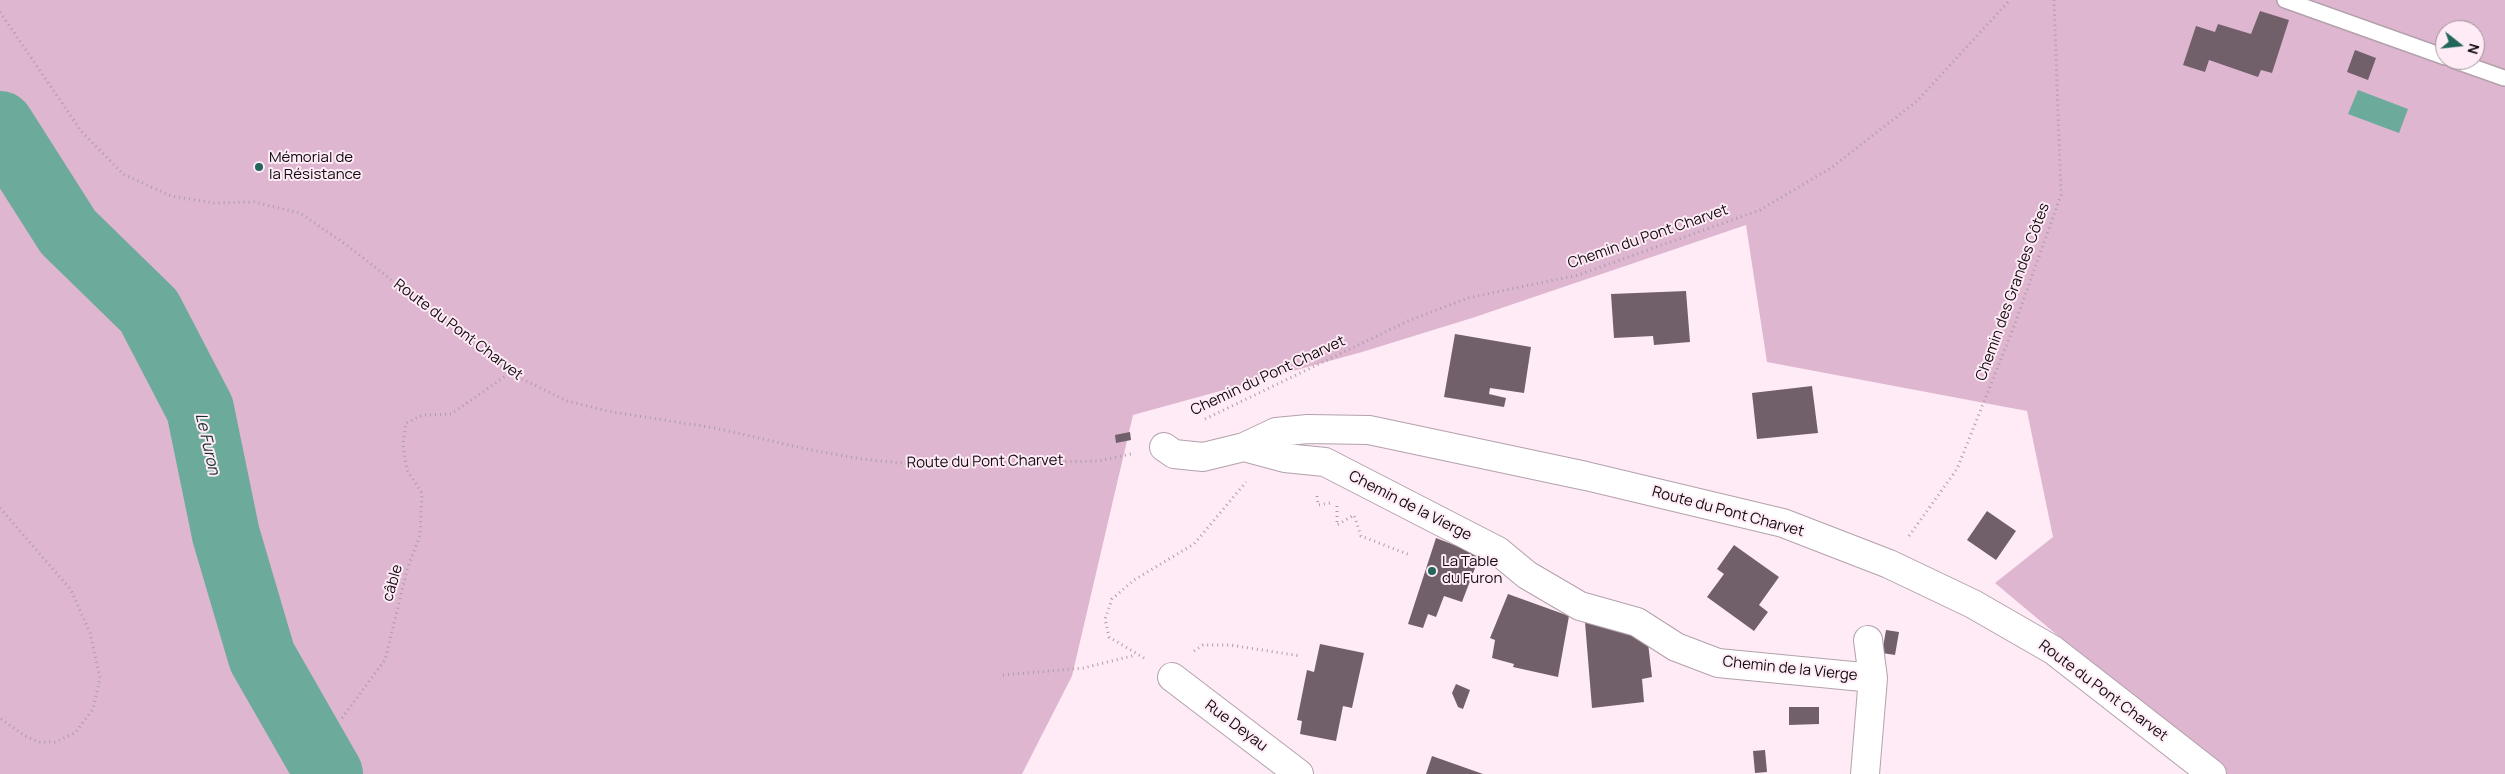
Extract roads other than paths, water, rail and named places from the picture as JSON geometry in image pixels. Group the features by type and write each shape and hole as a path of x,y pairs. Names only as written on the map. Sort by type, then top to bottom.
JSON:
{"street":[{"name":"Route du Pont Charvet","path":"1244,447 1276,432 1308,428 1369,430 1586,476 1783,523 1889,564 1973,604 2053,650 2212,774"},
{"path":"1164,447 1174,454 1203,458 1244,447"},
{"name":"Chemin de la Vierge","path":"1244,447 1285,458 1325,462 1498,551 1528,575 1580,606 1637,622 1676,647 1718,663 1872,678"},
{"path":"1865,774 1872,678 1868,640"},
{"name":"Rue Deyau","path":"1172,678 1299,774"}],"lane":[{"path":"2286,0 2435,53"},
{"path":"2481,70 2504,78"}],"waterway":[{"name":"Le Furon","path":"0,125 68,232 149,311 200,409 226,535 262,657 329,774"}],"place":[{"name":"Mémorial de la Résistance","path":"259,167"},
{"name":"La Table du Furon","path":"1432,571"}]}
